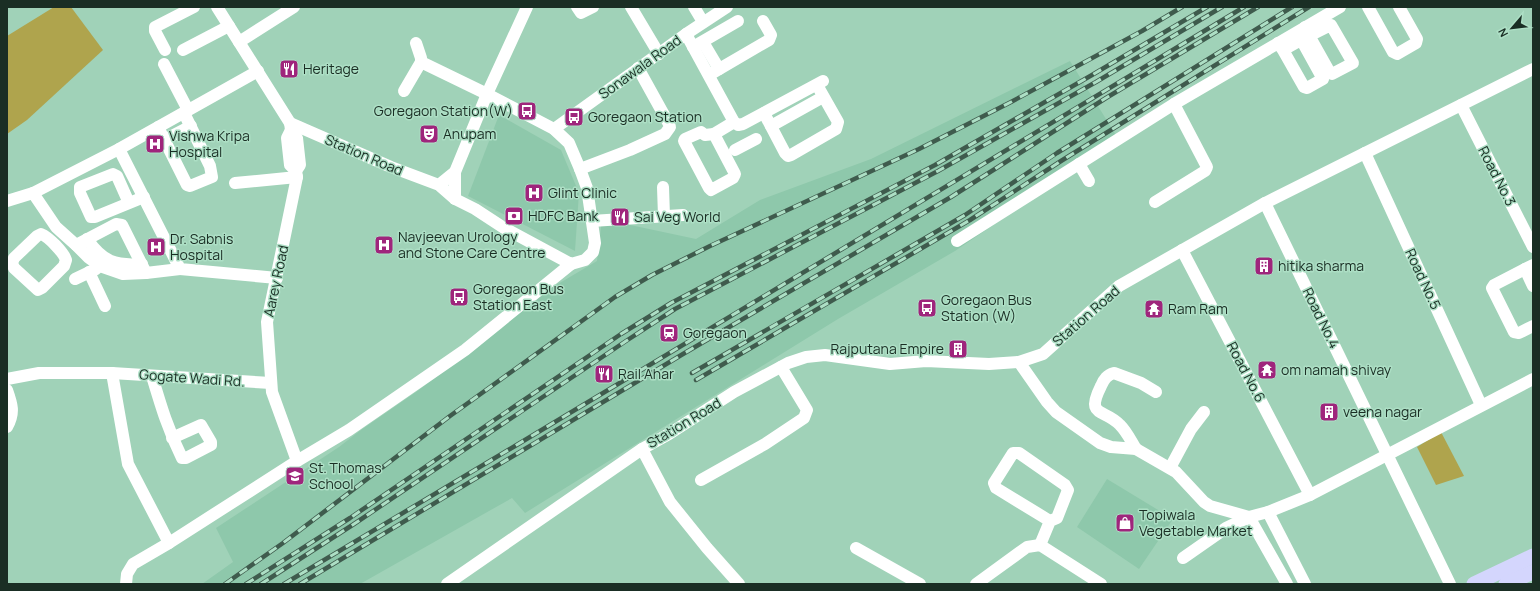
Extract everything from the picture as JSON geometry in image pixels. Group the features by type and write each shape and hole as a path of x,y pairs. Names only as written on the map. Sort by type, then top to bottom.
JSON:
{"main road":[{"path":"1474,584 1498,579 1533,556"},
{"path":"1506,584 1533,572"}],"street":[{"path":"165,50 155,27 194,7"},
{"path":"217,7 258,71 290,126 286,138 290,165 296,174 235,183"},
{"path":"239,42 294,7"},
{"path":"455,199 455,172 487,94 526,7"},
{"path":"577,7 581,13 593,7"},
{"path":"631,7 659,54"},
{"path":"694,7 703,22"},
{"name":"Sonawala Road","path":"554,128 703,22 713,11 726,7"},
{"path":"957,241 1174,104 1307,32 1340,7"},
{"path":"1370,8 1393,52 1397,54 1416,44 1417,39 1399,7"},
{"path":"698,44 738,21"},
{"path":"714,75 769,40 771,35 763,22"},
{"path":"183,50 229,26"},
{"path":"686,34 698,44 739,123 754,140 736,150"},
{"path":"404,91 421,62 416,43"},
{"path":"126,584 127,574 133,564 349,430 465,350 571,264 585,260 593,252 595,243 587,188 569,143 554,128 421,62"},
{"path":"155,129 164,140 188,186 212,177 213,175 210,166 164,64"},
{"path":"714,75 740,66"},
{"path":"580,169 630,150 665,134 668,131 670,127 669,124 638,68"},
{"name":"Station Road","path":"739,584 707,548 670,502 642,449 669,434 734,392 781,367 806,357 825,355 890,364 926,361 989,364 1019,362 1043,354 1118,286 1265,203 1533,69"},
{"path":"7,201 33,193 119,149 258,71"},
{"path":"714,134 735,174 733,178 711,190 684,142 684,139 701,132 705,135 714,134 764,113 820,83 823,97 838,122 836,130 788,156 784,153 764,113"},
{"path":"771,126 823,97"},
{"path":"1155,202 1205,171 1207,167 1174,104"},
{"name":"Road No.3","path":"1461,105 1533,247"},
{"path":"164,140 191,126"},
{"name":"Station Road","path":"290,126 439,185 455,199 475,209 504,228 571,264"},
{"path":"155,129 180,185"},
{"path":"119,149 180,270"},
{"name":"Road No.5","path":"1365,153 1481,405"},
{"path":"1079,164 1089,181"},
{"path":"439,185 455,172"},
{"name":"Aarey Road","path":"296,174 277,278 267,322 272,392 297,461"},
{"path":"663,187 664,216"},
{"path":"33,193 56,227 114,263 144,268 277,278"},
{"path":"129,203 144,197"},
{"name":"Road No.4","path":"1265,203 1450,584"},
{"path":"592,221 683,215"},
{"path":"60,250 116,224 122,225 144,268"},
{"path":"39,235 46,236 60,250 66,257 64,266 40,289 37,290 13,265 14,258 39,235"},
{"path":"78,241 89,258 100,266 123,274 144,268"},
{"name":"Road No.6","path":"1182,250 1310,495"},
{"path":"75,279 100,266"},
{"path":"1533,286 1529,267 1494,285 1492,288 1514,332 1519,333 1533,326"},
{"path":"89,272 105,306"},
{"path":"1019,362 1047,402 1056,412 1100,442 1111,446 1136,449 1170,468 1182,477 1204,502 1210,506 1249,517 1287,584"},
{"path":"701,480 766,444 804,418 807,410 781,367"},
{"name":"Gogate Wadi Rd.","path":"7,379 39,373 112,373 271,384"},
{"path":"112,373 128,464 169,543"},
{"path":"1136,449 1119,424 1098,411 1094,404 1095,399 1104,380 1110,374 1114,373 1141,383 1156,392"},
{"path":"152,376 172,438"},
{"path":"1183,558 1226,528 1249,517 1268,512 1310,495 1386,454 1533,379"},
{"path":"7,390 13,405 10,421 7,427"},
{"path":"1170,468 1191,429 1204,412"},
{"path":"447,584 642,449"},
{"path":"1040,545 1050,521 1057,518 1068,490 1065,485 1019,453 1013,453 994,483 996,488 1050,521"},
{"path":"1268,512 1305,584"},
{"path":"976,584 1027,546 1040,545 1101,584"},
{"path":"856,548 920,584"}],"shaded area":[{"path":"54,7 71,7 103,50 27,120 7,134 7,36"},
{"path":"1070,61 1119,140 955,251 838,319 525,513 512,498 360,584 202,584 233,562 216,528 339,447 416,392 501,329 536,297 597,261 602,219 696,239 760,200 871,159"},
{"path":"499,115 561,150 579,193 575,251 468,196"},
{"path":"1441,432 1464,476 1436,485 1417,447"},
{"name":"Topiwala Vegetable Market","path":"1107,479 1173,519 1139,569 1077,527"}],"railway":[{"path":"225,584 283,543 450,416 615,297 652,275 710,246 919,149 1011,102 1142,31 1182,7"},
{"path":"246,584 350,518 621,334 671,303 935,165 1207,7"},
{"path":"261,584 354,524 675,309 938,171 1096,82 1222,7"},
{"path":"284,584 1244,7"},
{"path":"300,584 683,354 951,197 1106,98 1258,7"},
{"path":"692,373 965,215 1057,153 1292,7"},
{"path":"696,380 970,220 1061,161 1309,7"}],"place":[{"name":"Heritage","path":"289,69"},
{"name":"Goregaon Station(W)","path":"527,111"},
{"name":"Goregaon Station","path":"574,117"},
{"name":"Anupam","path":"429,134"},
{"name":"Vishwa Kripa Hospital","path":"155,144"},
{"name":"Glint Clinic","path":"534,193"},
{"name":"HDFC Bank","path":"514,216"},
{"name":"Sai Veg World","path":"620,217"},
{"name":"Navjeevan Urology and Stone Care Centre","path":"384,245"},
{"name":"Dr. Sabnis Hospital","path":"156,247"},
{"name":"hitika sharma","path":"1264,266"},
{"name":"Goregaon Bus Station East","path":"459,297"},
{"name":"Goregaon Bus Station (W)","path":"927,308"},
{"name":"Ram Ram","path":"1154,309"},
{"name":"Goregaon","path":"669,333"},
{"name":"Rajputana Empire","path":"958,349"},
{"name":"om namah shivay","path":"1267,370"},
{"name":"Rail Ahar","path":"604,374"},
{"name":"veena nagar","path":"1329,412"},
{"name":"St. Thomas School","path":"295,476"},
{"name":"Topiwala Vegetable Market","path":"1125,523"}]}
